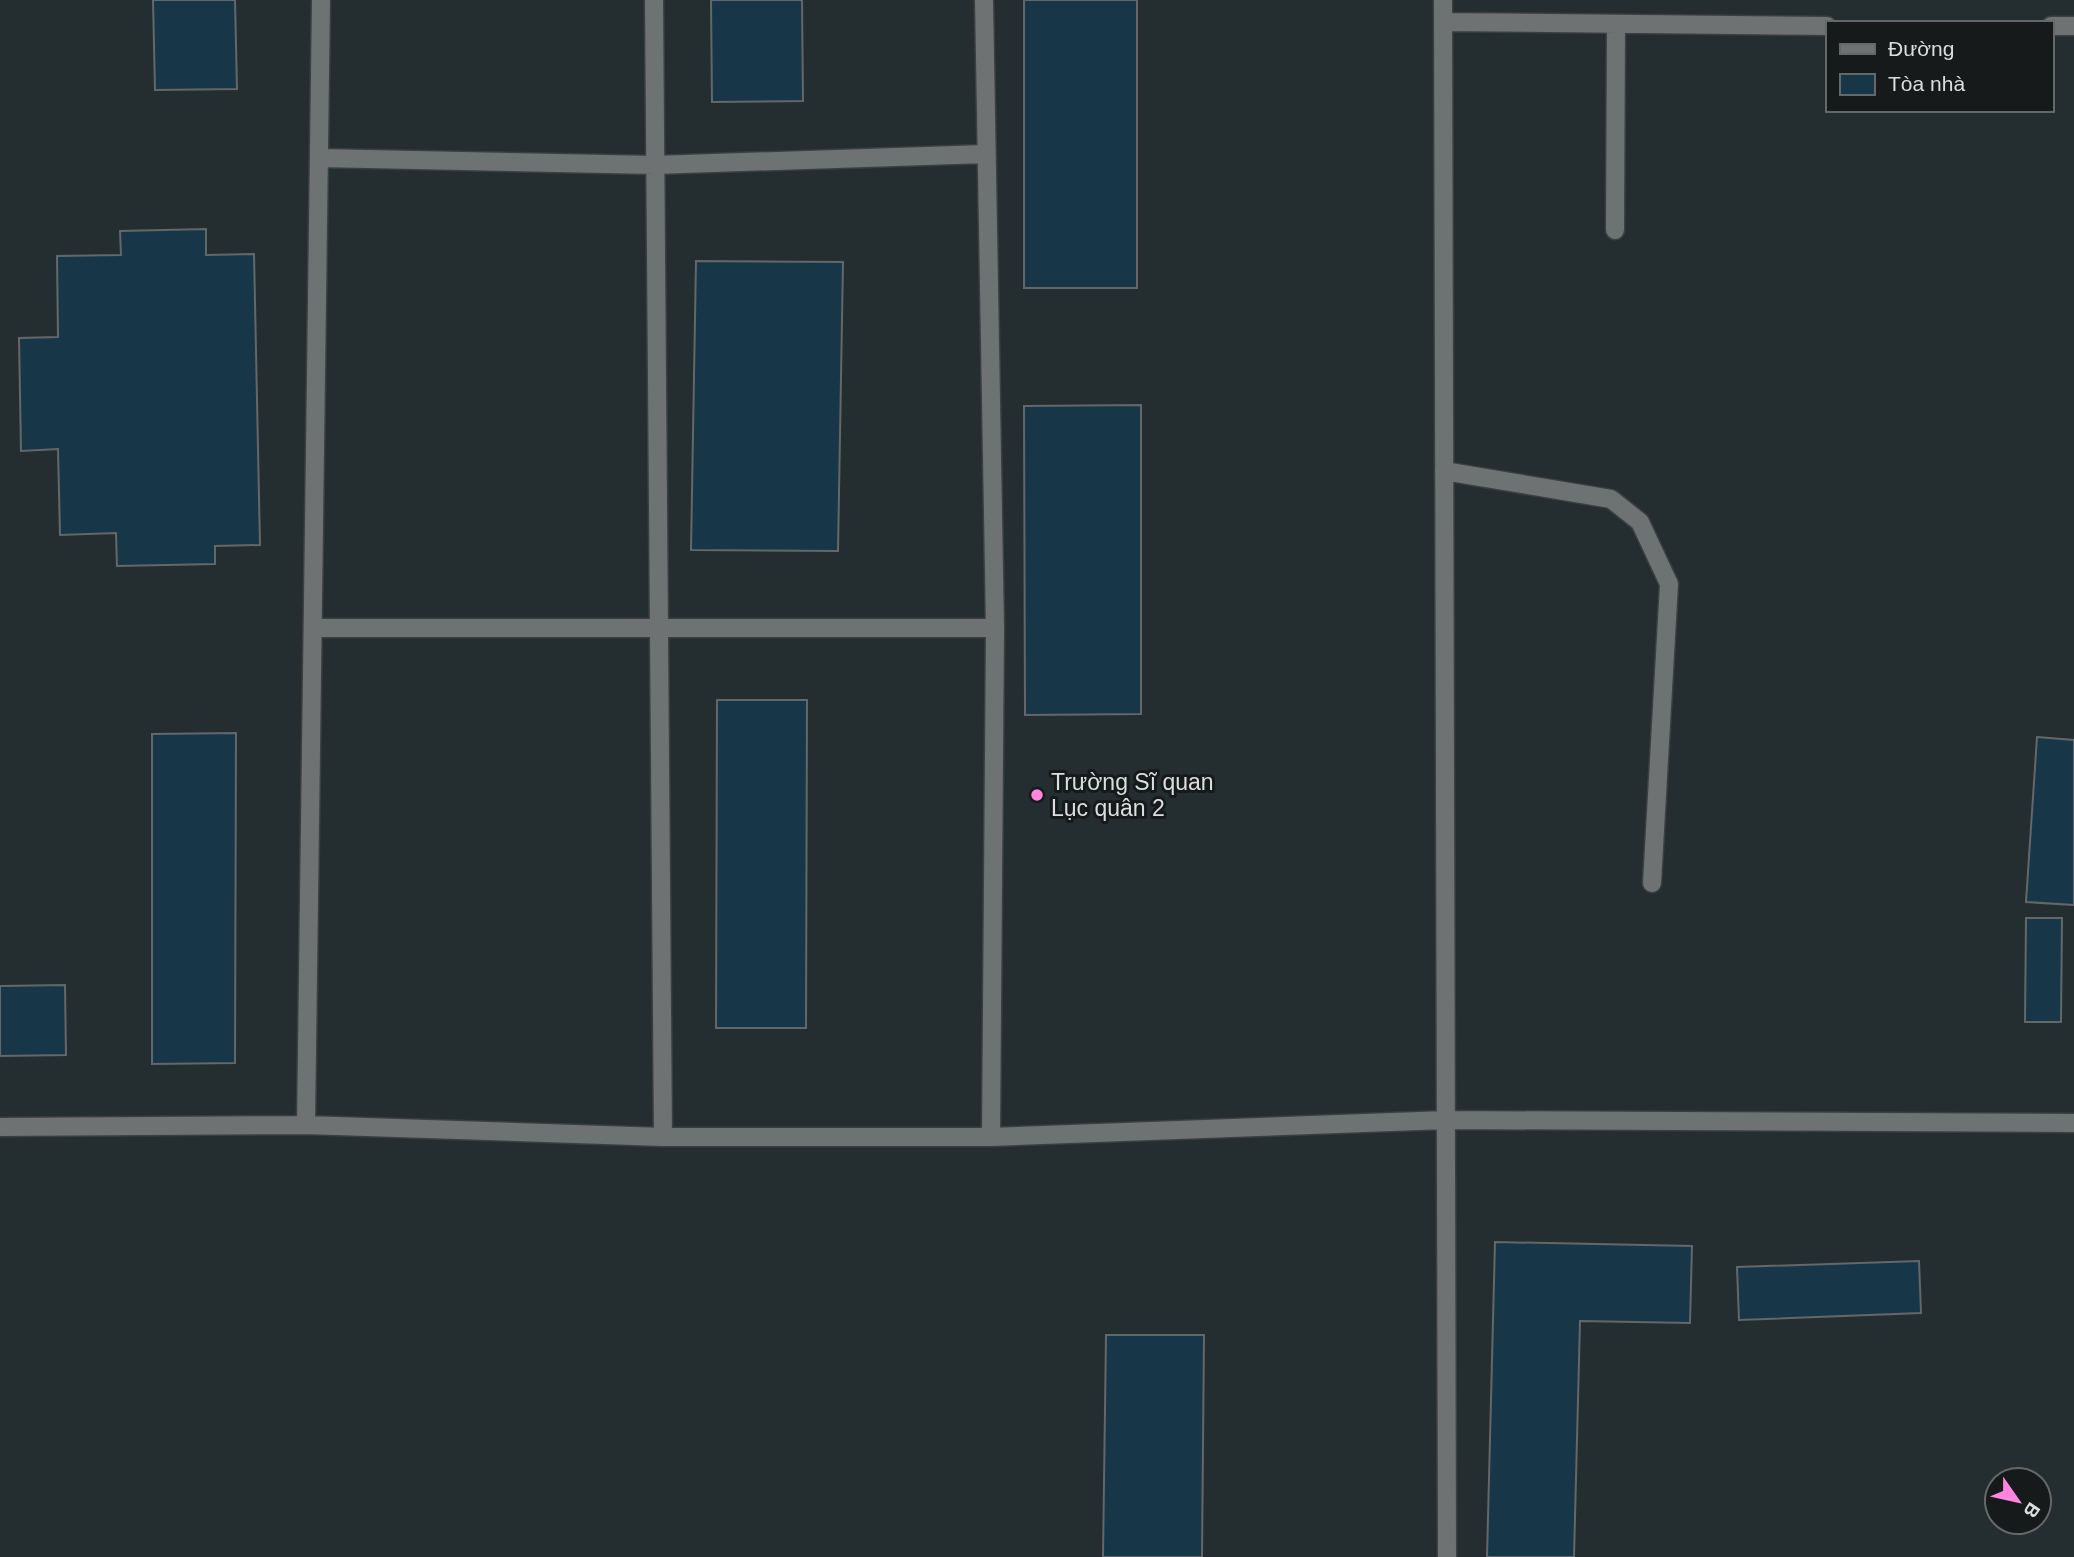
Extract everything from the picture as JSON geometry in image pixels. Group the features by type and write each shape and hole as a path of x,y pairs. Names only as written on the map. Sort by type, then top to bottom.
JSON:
{"street":[{"path":"306,1125 321,0"},
{"path":"654,0 663,1137"},
{"path":"984,0 995,628 991,1137"},
{"path":"1443,0 1447,1557"},
{"path":"1443,22 1616,26 1826,26"},
{"path":"1615,230 1616,26"},
{"path":"2053,26 2074,26"},
{"path":"318,158 655,165 985,155"},
{"path":"1444,471 1611,499 1640,522 1669,584 1653,883"},
{"path":"313,628 995,628"},
{"path":"0,1127 306,1125 663,1137 991,1137 1446,1120 2074,1123"}],"shaded area":[{"name":"Trường Sĩ quan Lục quân 2","path":"0,0 2074,0 2074,1557 0,1557"}],"building":[{"path":"153,0 235,0 237,89 155,90"},
{"path":"711,0 802,0 803,101 712,102"},
{"path":"1024,0 1137,0 1137,288 1024,288"},
{"path":"206,229 206,255 254,254 260,545 215,546 215,564 117,566 116,533 60,535 58,449 21,451 19,338 58,337 57,256 121,255 120,231"},
{"path":"696,261 843,262 838,551 691,550"},
{"path":"1141,405 1141,714 1025,715 1024,406"},
{"path":"717,700 807,700 806,1028 716,1028"},
{"path":"236,733 235,1063 152,1064 152,734"},
{"path":"2037,737 2074,740 2074,905 2026,902"},
{"path":"2026,918 2062,918 2061,1022 2025,1022"},
{"path":"65,985 66,1055 0,1056 0,986"},
{"path":"1495,1242 1692,1246 1690,1323 1580,1321 1574,1557 1487,1557"},
{"path":"1919,1261 1921,1313 1739,1320 1737,1267"},
{"path":"1106,1335 1204,1335 1202,1557 1103,1557"}],"place":[{"name":"Trường Sĩ quan Lục quân 2","path":"1037,795"}]}
